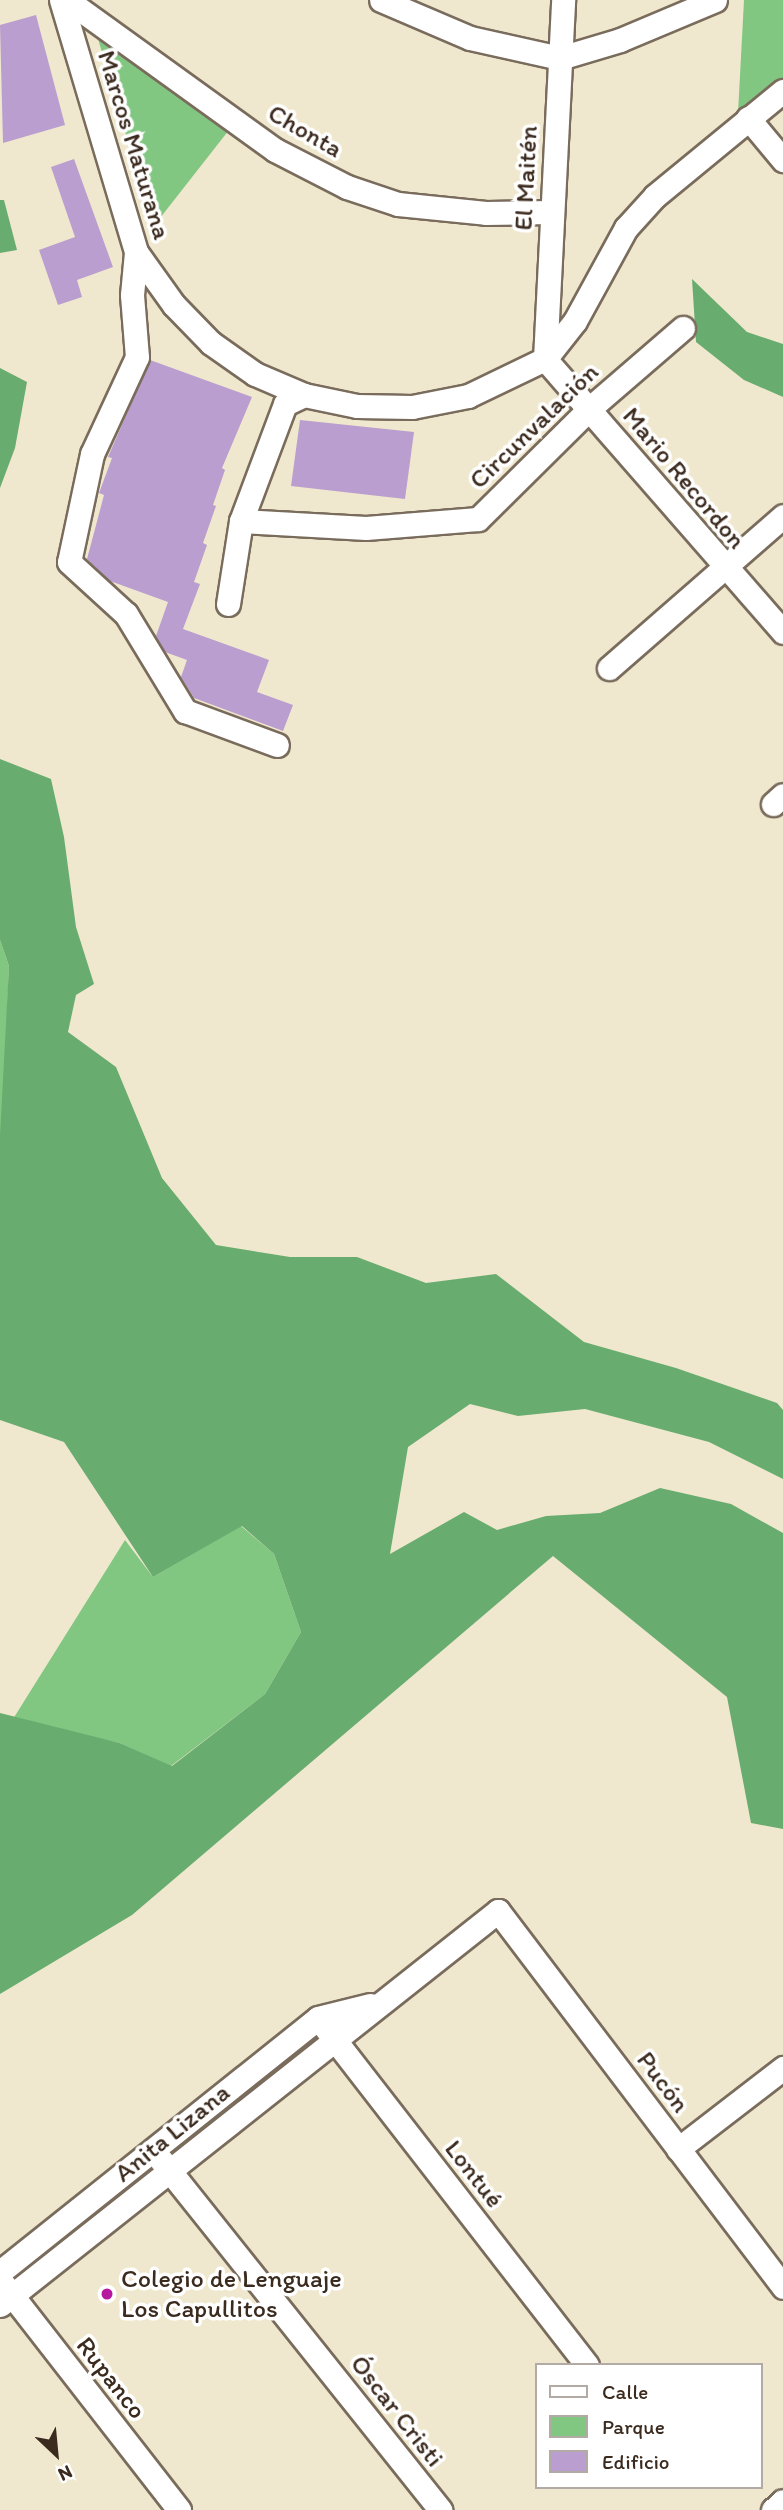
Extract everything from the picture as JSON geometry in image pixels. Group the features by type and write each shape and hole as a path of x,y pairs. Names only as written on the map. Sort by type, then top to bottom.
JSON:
{"street":[{"name":"Marcos Maturana","path":"61,0 136,252 174,305 211,344 255,374 304,395 370,407 440,403 495,386 545,359"},
{"name":"Chonta","path":"67,0 275,150 347,187 398,204 486,213 552,212"},
{"path":"381,0 470,38 560,58 620,40 715,0"},
{"name":"El Maitén","path":"545,359 563,0"},
{"path":"545,359 575,321 626,228 655,196 783,91"},
{"path":"748,118 783,160"},
{"path":"136,252 132,295 137,357 92,454 69,562 126,614 185,711 277,745"},
{"name":"Circunvalación","path":"241,522 366,528 478,519 589,409 683,328"},
{"name":"Mario Recordon","path":"545,359 722,567 783,632"},
{"path":"228,604 241,522 285,404 304,395"},
{"path":"609,668 783,516"},
{"name":"Anita Lizana","path":"4,2294 170,2171 377,2003 498,1912"},
{"name":"Pucón","path":"498,1912 783,2287"},
{"name":"Anita Lizana","path":"0,2272 318,2018 377,2003"},
{"name":"Lontué","path":"318,2018 585,2363"},
{"path":"678,2149 783,2068"},
{"name":"Óscar Cristi","path":"153,2149 440,2510"},
{"name":"Rupanco","path":"4,2294 178,2510"},
{"path":"773,2510 783,2501"}],"green space":[{"path":"744,0 783,0 783,84 738,113"},
{"path":"94,25 229,130 153,227"},
{"path":"0,200 4,200 17,250 0,253"},
{"path":"692,279 747,332 783,344 783,397 744,380 696,342"},
{"path":"0,368 27,382 15,448 0,488"},
{"path":"0,759 51,779 64,837 76,927 94,984 76,995 68,1032 116,1067 162,1178 216,1245 290,1257 357,1257 426,1283 496,1274 584,1342 676,1368 777,1403 783,1410 783,1479 709,1442 585,1409 518,1416 470,1404 408,1447 390,1554 464,1512 497,1530 546,1516 600,1513 660,1488 731,1504 783,1533 783,1829 751,1823 727,1697 553,1556 132,1915 0,1994 0,1713 120,1743 172,1766 265,1694 301,1632 274,1554 242,1526 153,1577 64,1442 0,1420 0,1136 9,966 0,940"},
{"path":"0,940 9,966 2,1136 0,1136"},
{"path":"241,1526 274,1554 301,1632 265,1694 171,1766 120,1743 13,1719 125,1540 153,1577"}],"building":[{"path":"36,15 65,125 3,143 0,25"},
{"path":"74,159 113,267 77,280 82,297 58,305 39,250 75,237 51,167"},
{"path":"150,360 252,397 222,468 225,470 213,505 216,506 203,543 207,545 194,582 200,584 183,629 269,660 257,692 293,705 283,731 194,698 181,677 187,660 165,652 156,636 168,602 110,581 87,559 104,495 99,493 112,458 108,457"},
{"path":"300,420 414,432 405,499 291,486"}],"place":[{"name":"Colegio de Lenguaje Los Capullitos","path":"107,2294"}]}
